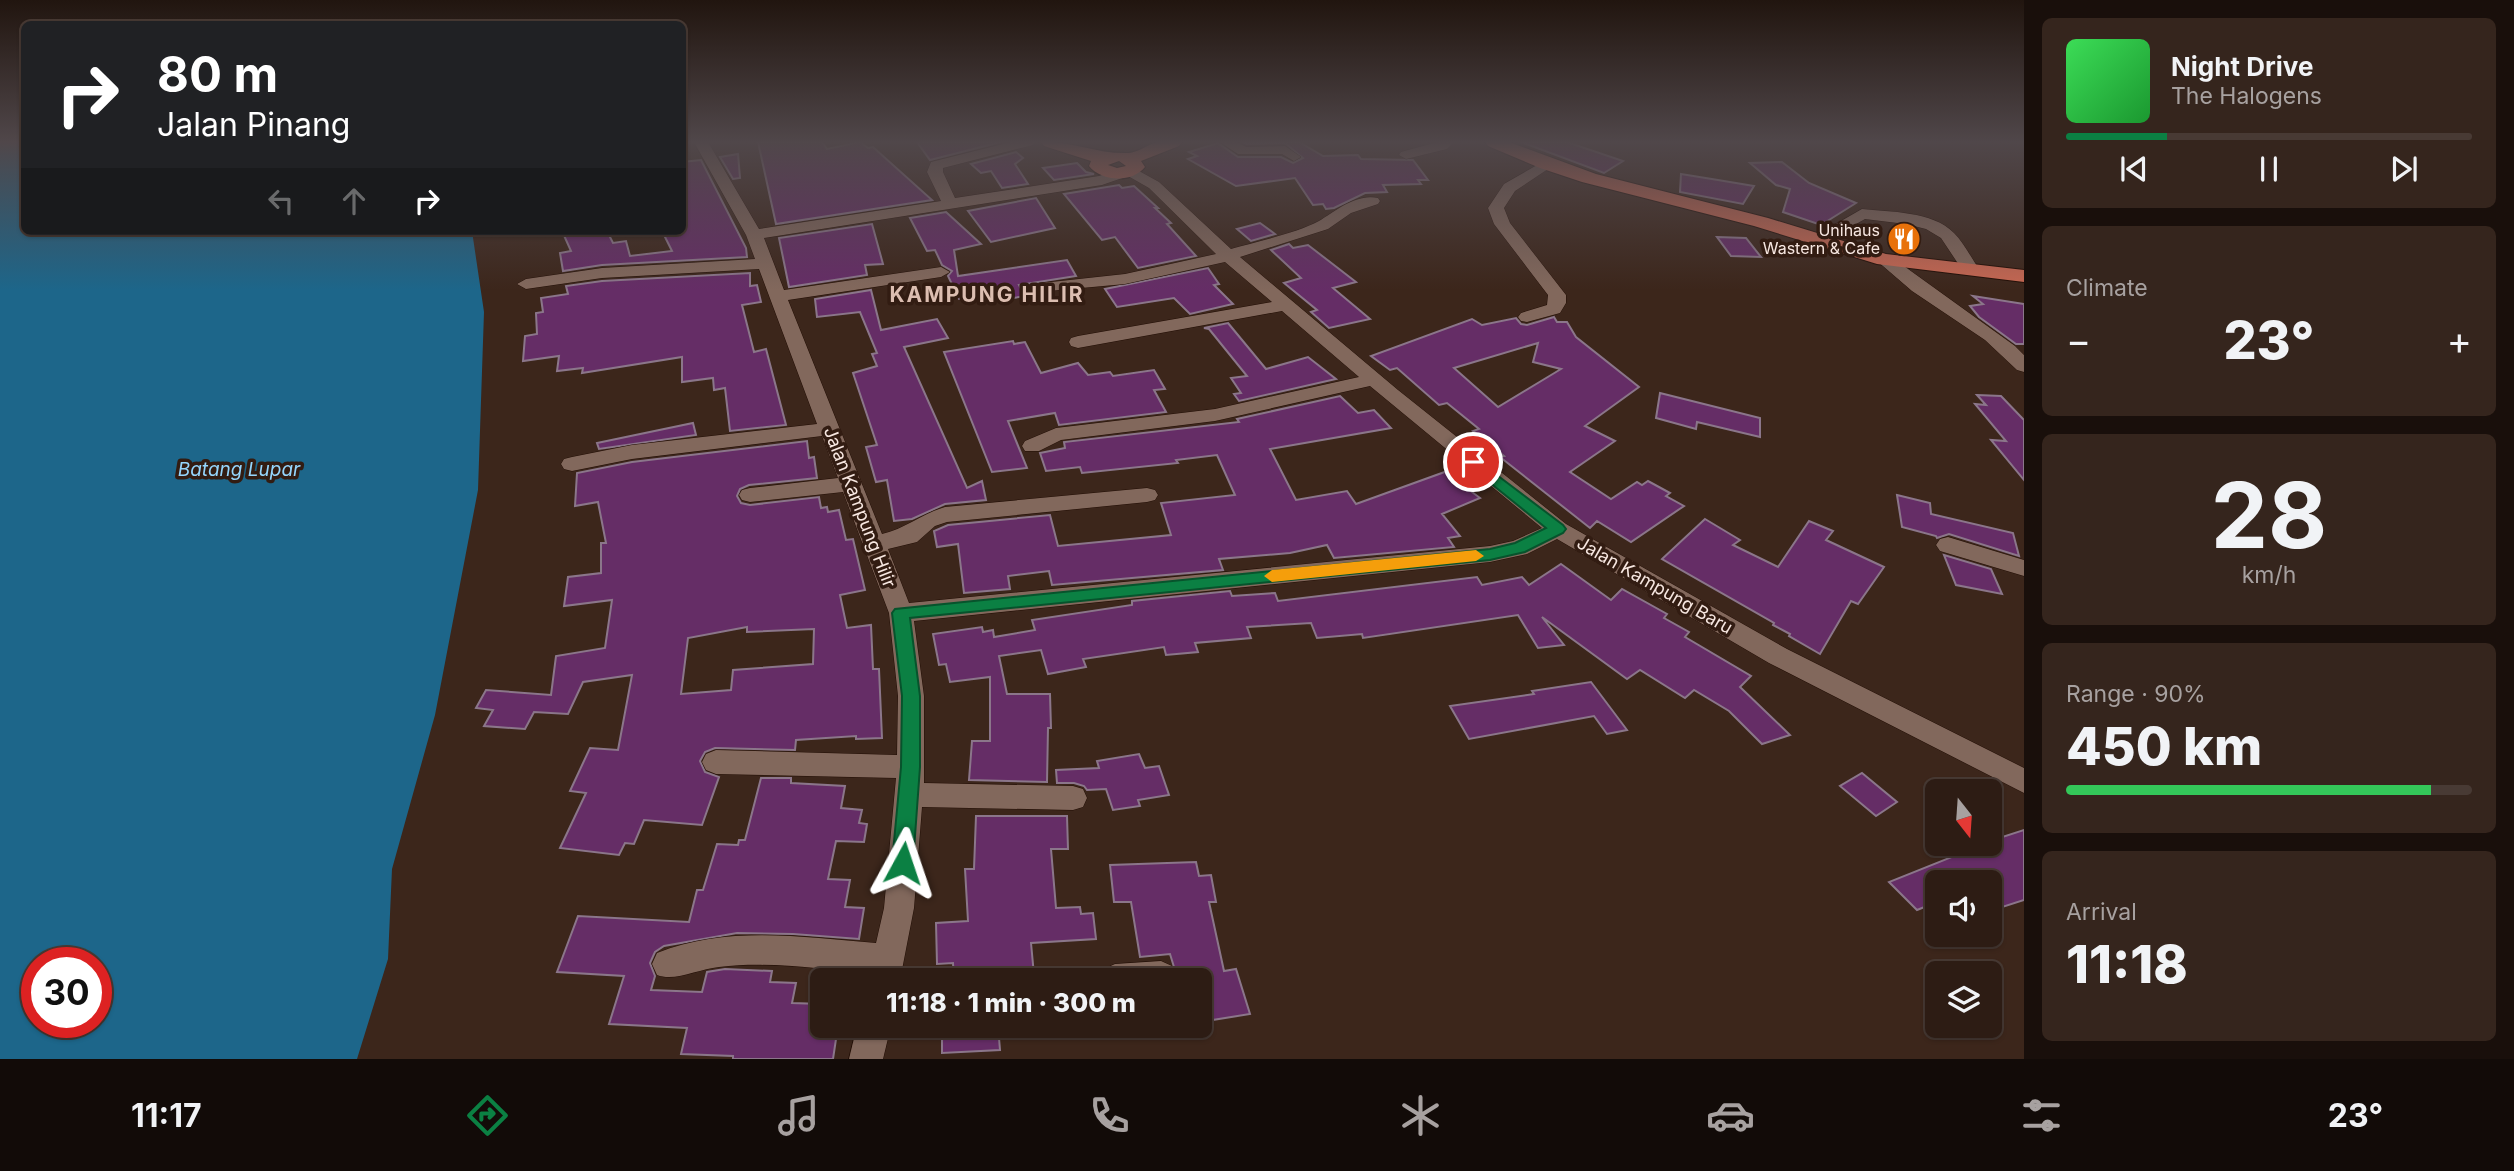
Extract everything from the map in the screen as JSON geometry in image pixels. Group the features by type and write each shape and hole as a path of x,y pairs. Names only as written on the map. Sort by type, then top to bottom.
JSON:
{"main road":[{"path":"1638,191 1761,222 1884,260 2024,276"}],"street":[{"name":"Jalan Kampung Hilir","path":"730,191 754,235 901,613 911,696 911,767 899,908 886,968"},
{"path":"944,191 950,204"},
{"path":"754,235 1030,191"},
{"name":"Jalan Kampung Baru","path":"1161,191 1227,256 1558,529 1778,656 2024,781"},
{"path":"1507,191 1496,208 1502,224 1557,295 1558,303 1554,309 1527,317"},
{"path":"1033,289 1125,279 1227,256 1322,226 1345,210 1373,201"},
{"path":"1818,239 1861,214 1907,219 1932,226 1947,235 1971,270"},
{"path":"1884,260 1910,284 1999,343 2024,366"},
{"path":"526,284 602,273 765,264"},
{"path":"778,296 941,272"},
{"path":"1077,342 1286,305"},
{"path":"1032,446 1056,434 1215,415 1374,379"},
{"path":"572,464 632,452 829,429"},
{"path":"750,495 850,484"},
{"path":"874,544 909,536 927,521 945,515 1147,495"},
{"path":"901,613 1490,554 1519,548 1558,529"},
{"path":"1948,545 2024,568"},
{"path":"716,762 833,762 911,767"},
{"path":"908,795 1073,798"},
{"path":"668,964 692,955 746,950 879,968"},
{"path":"866,1059 871,1038"}],"water":[{"name":"Batang Lupar","path":"0,191 21,191 21,235 473,235 484,312 478,490 435,715 392,869 388,959 357,1059 0,1059"}],"building":[{"path":"686,191 717,191 746,248 747,257 602,265 563,271 560,253 571,251 564,235 609,235 613,243 626,241 630,256 672,251 664,235 686,235"},
{"path":"769,191 922,191 932,200 776,224"},
{"path":"1140,191 1158,208 1155,208 1171,223 1167,224 1196,256 1138,268 1115,237 1102,240 1064,194"},
{"path":"1304,191 1387,192 1365,193 1334,208 1326,209 1323,204 1313,205"},
{"path":"1680,191 1751,191 1743,204"},
{"path":"1789,191 1829,191 1856,203 1821,225 1783,212"},
{"path":"1036,198 1055,228 991,242 968,211"},
{"path":"946,212 981,244 954,250 958,276 1067,260 1076,276 1019,285 1025,296 1002,300 998,293 959,299 948,276 952,271 942,265 935,250 927,251 910,218"},
{"path":"1260,223 1275,234 1251,241 1237,229"},
{"path":"872,224 883,264 865,265 867,275 789,287 779,238"},
{"path":"1717,237 1746,238 1761,257 1731,256"},
{"path":"1289,244 1293,248 1308,245 1356,282 1333,288 1370,319 1329,328 1311,312 1317,310 1284,283 1301,278 1271,250"},
{"path":"1208,268 1219,284 1214,285 1233,304 1190,314 1174,298 1117,307 1105,289"},
{"path":"750,273 750,286 757,285 761,302 742,305 754,352 766,349 786,425 730,431 725,388 714,390 713,378 682,382 682,357 582,373 583,368 557,371 559,356 523,361 525,336 537,334 536,313 543,312 541,298 568,294 566,286 602,281"},
{"path":"871,290 881,330 937,319 948,338 904,347 967,488 982,481 986,500 945,504 912,519 894,521 887,480 876,482 866,447 877,445 853,373 877,366 872,354 877,353 860,312 817,317 815,299"},
{"path":"1973,296 2024,304 2024,344 2016,344 1979,317 1970,306 1983,304"},
{"path":"1554,317 1557,322 1567,322 1576,337 1639,387 1585,426 1615,441 1570,472 1611,499 1637,482 1642,485 1648,481 1670,493 1666,496 1684,506 1631,542 1597,521 1590,528 1500,457 1504,456 1473,431 1479,429 1447,403 1439,405 1397,368 1390,370 1371,356 1472,319 1482,325 1516,318 1521,324 1527,325","holes":["1538,343 1533,362 1561,369 1498,407 1454,368"]},
{"path":"1228,323 1266,369 1308,357 1336,379 1239,401 1234,394 1241,393 1231,378 1247,376 1209,329 1204,328"},
{"path":"1013,341 1014,344 1025,342 1041,373 1078,363 1088,375 1110,372 1113,376 1154,370 1165,389 1154,390 1166,412 1059,425 1055,413 1008,421 1027,468 992,472 944,352"},
{"path":"1660,393 1760,418 1760,437 1697,422 1696,429 1656,418"},
{"path":"1977,395 2001,396 2024,420 2024,480 1991,440 2006,441 1975,404 1986,405"},
{"path":"1340,396 1358,413 1374,410 1391,428 1270,449 1296,500 1347,491 1356,504 1453,469 1478,489 1472,492 1480,498 1442,514 1460,536 1448,538 1454,547 1334,558 1327,545 1290,553 1219,559 1223,570 1052,585 1049,571 1008,576 1010,589 964,593 958,544 937,547 934,531 948,525 1050,515 1058,546 1171,535 1161,503 1235,495 1217,455 1176,460 1178,463 1082,473 1080,467 1046,471 1040,453 1065,448 1064,442 1239,422 1237,419"},
{"path":"693,423 696,435 599,449 597,443"},
{"path":"807,441 809,458 814,457 817,478 749,485 740,489 737,496 741,503 750,505 819,497 821,508 827,507 828,512 839,510 846,540 853,539 865,590 840,595 847,628 871,625 873,669 879,669 882,738 856,739 856,736 796,740 795,750 715,748 705,752 700,761 705,772 719,777 702,825 644,820 634,844 625,843 619,855 560,848 586,793 570,791 590,748 618,750 632,675 583,682 568,714 534,712 525,729 484,726 493,710 476,708 486,690 551,695 556,656 605,648 612,600 564,606 568,577 601,573 601,543 606,543 598,502 575,506 577,473 632,462","holes":["747,627 747,632 814,629 813,664 733,670 731,690 681,694 688,638"]},
{"path":"1897,495 1930,503 1931,514 2013,533 2019,556 1949,534 1937,538 1902,527"},
{"path":"1705,519 1740,540 1733,545 1778,567 1809,521 1833,531 1826,540 1884,567 1858,604 1851,601 1820,654 1789,636 1790,634 1773,625 1774,623 1662,559"},
{"path":"1944,555 1991,569 2002,594 1956,585"},
{"path":"1561,564 1611,600 1622,589 1667,614 1664,618 1689,632 1685,637 1751,676 1740,687 1790,735 1762,744 1729,711 1694,690 1685,698 1640,670 1627,679 1542,617 1564,645 1538,648 1518,615 1363,638 1362,634 1317,638 1311,623 1247,627 1251,638 1195,643 1198,652 1166,655 1164,647 1083,659 1086,667 1048,674 1041,650 999,656 1007,694 1050,694 1051,728 1048,728 1047,782 969,780 972,741 990,741 990,677 950,682 946,664 939,665 933,634 982,627 983,632 993,630 994,637 1035,630 1032,620 1132,605 1132,601 1230,591 1232,596 1275,593 1278,601 1477,577 1482,585 1522,577 1529,585"},
{"path":"1591,682 1627,730 1607,734 1594,716 1469,739 1450,706 1534,694 1532,691"},
{"path":"1139,754 1145,768 1159,766 1169,795 1138,800 1140,806 1113,810 1106,789 1087,790 1074,783 1057,783 1056,770 1099,768 1097,761"},
{"path":"1862,773 1897,802 1876,816 1840,786"},
{"path":"761,778 791,778 791,783 845,786 841,808 862,810 859,823 867,824 864,842 836,841 828,879 850,880 845,907 864,908 859,939 737,933 664,946 655,952 650,963 655,976 651,990 702,992 707,972 725,969 772,971 770,982 796,983 792,1003 810,1004 810,1038 836,1038 833,1059 733,1059 733,1056 681,1054 687,1028 609,1024 624,976 557,972 578,916 689,922 697,890 703,890 717,844 738,845 739,840 745,840"},
{"path":"976,816 1067,816 1068,849 1051,849 1056,908 1080,907 1081,914 1093,913 1096,939 1031,943 1033,968 953,968 953,963 937,964 936,923 968,921 965,869 974,869"},
{"path":"2024,830 2024,900 2002,907 2002,870 1925,870 1925,907 1917,910 1889,882 1951,856 2002,856 2002,837"},
{"path":"1196,862 1199,876 1211,875 1216,902 1209,902 1224,971 1236,969 1250,1014 1212,1020 1212,968 1174,968 1170,954 1140,957 1131,902 1114,902 1110,865"},
{"path":"942,1038 999,1038 1000,1050 942,1053"}],"slow traffic":[{"path":"1272,576 1476,556"}],"place":[{"name":"Unihaus Wastern & Cafe","path":"1904,239"}],"district":[{"name":"KAMPUNG HILIR","path":"987,294"}],"route":[{"path":"903,863 911,767 911,696 901,613 1490,554 1519,548 1558,529 1473,462"}]}
